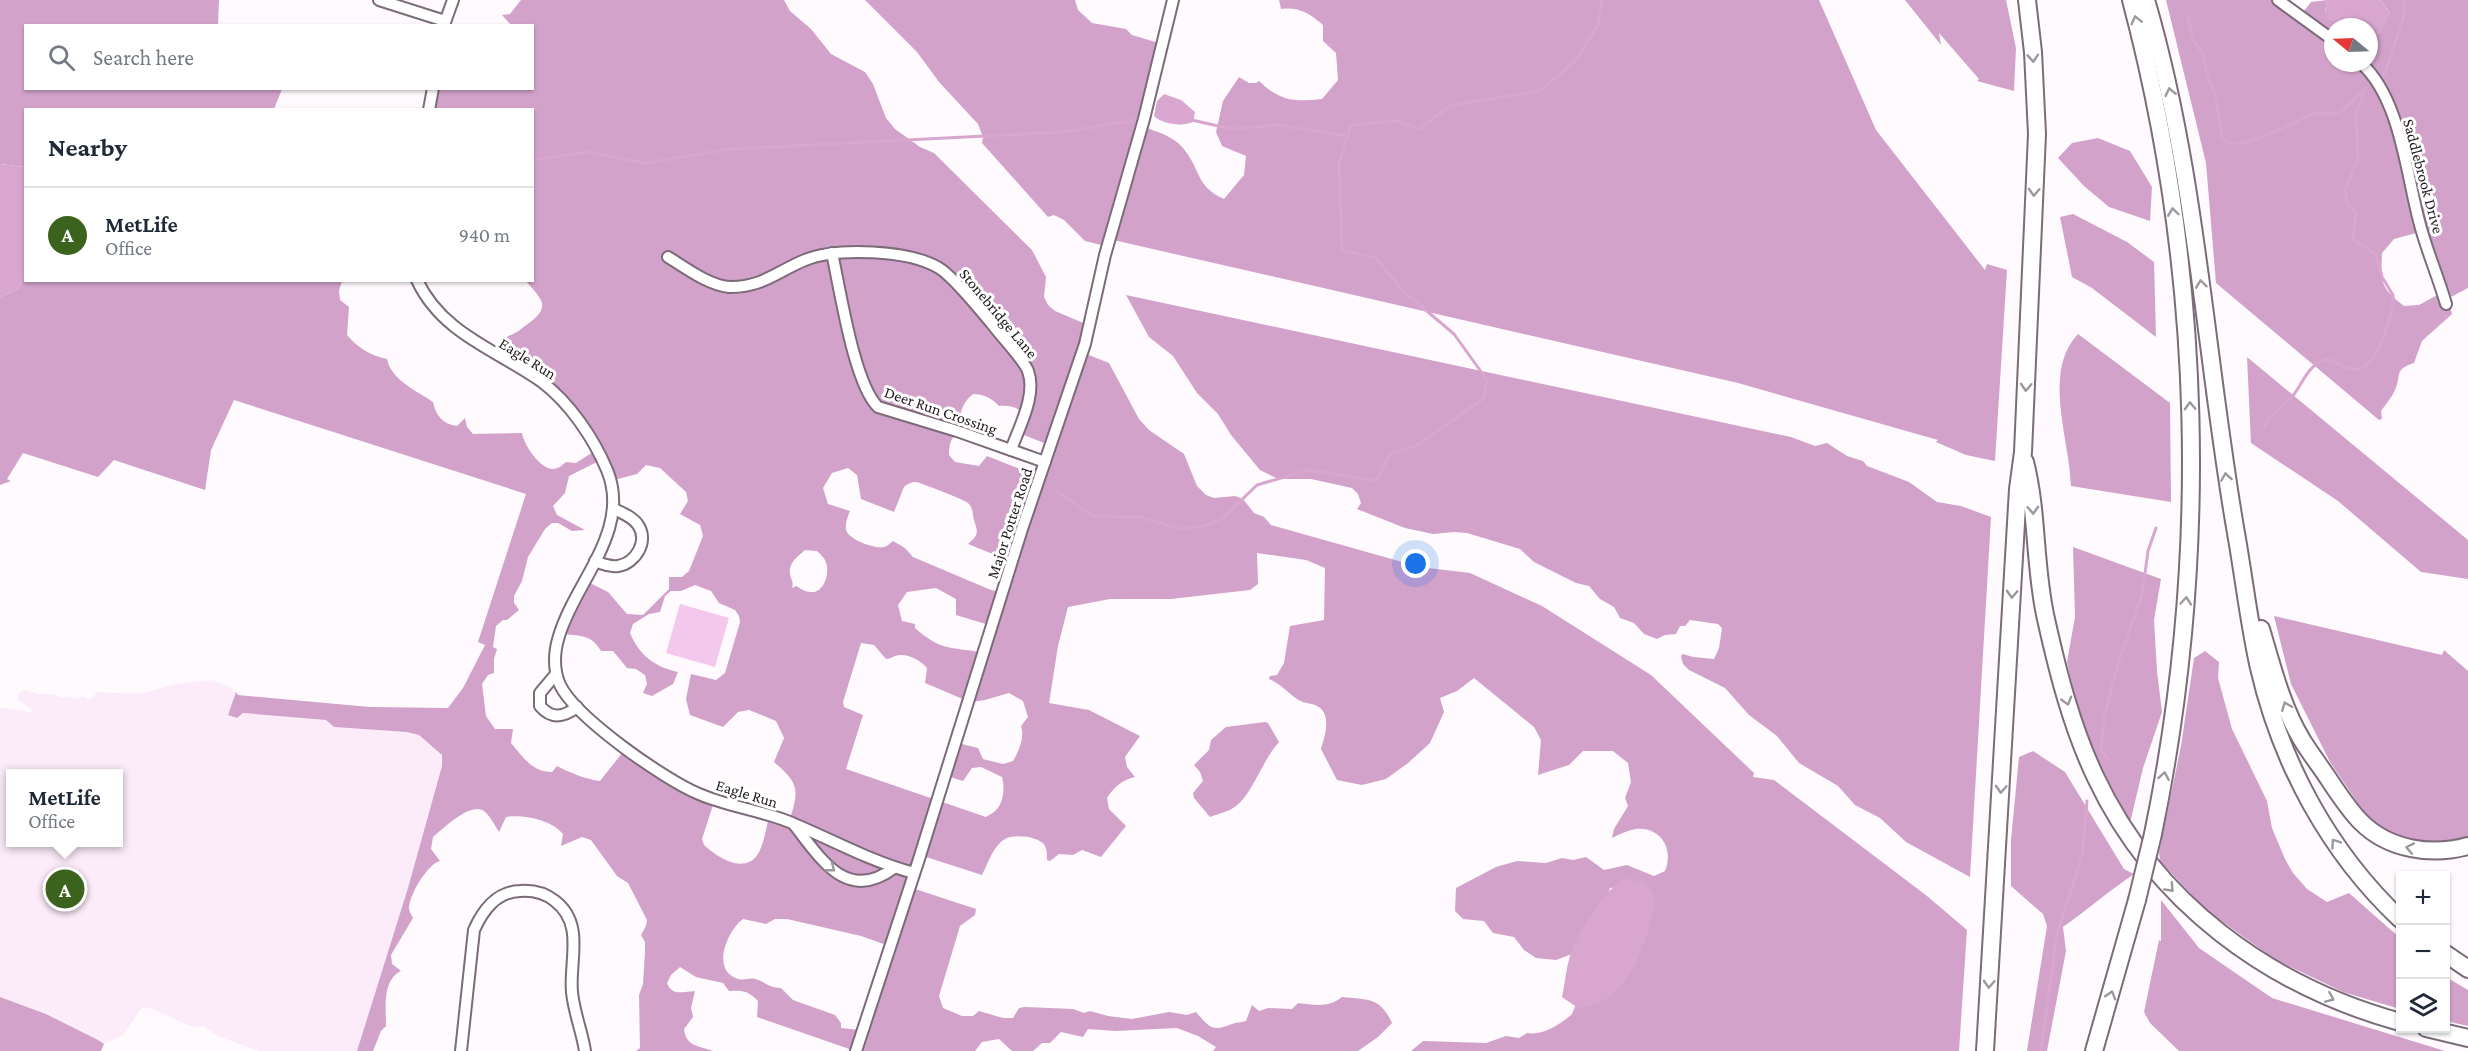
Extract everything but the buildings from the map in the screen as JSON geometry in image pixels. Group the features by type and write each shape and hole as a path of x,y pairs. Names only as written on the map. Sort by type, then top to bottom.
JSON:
{"highway":[{"path":"1985,1051 2018,489 2023,452 2037,134 2033,52 2026,0"},
{"path":"2094,1051 2137,900 2153,834 2172,730 2184,623 2191,516 2191,408 2185,312 2176,228 2158,121 2131,0"},
{"path":"2146,0 2168,84 2182,155 2222,451 2258,664 2267,698 2285,748 2307,797 2335,843 2368,886 2396,915"},
{"path":"2023,452 2031,487 2040,588 2064,691 2087,760 2127,834 2172,891 2233,944 2312,990 2363,1011 2396,1021"},
{"path":"2236,535 2270,659 2287,709 2302,740 2335,789 2362,823 2383,838 2403,847 2454,850 2468,846"},
{"path":"2450,957 2468,969"},
{"path":"2445,1033 2468,1038"}],"street":[{"path":"379,0 445,23 453,0"},
{"name":"Major Potter Road","path":"856,1051 1085,344 1105,255 1144,119 1173,0"},
{"path":"2278,0 2324,33"},
{"name":"Saddlebrook Drive","path":"2369,72 2379,83 2390,108 2419,223 2446,304"},
{"path":"429,108 433,90"},
{"name":"Stonebridge Lane","path":"668,257 701,277 727,287 755,285 806,259 832,253 861,252 919,259 941,269 981,311 1028,370 1030,392 1011,450"},
{"name":"Deer Run Crossing","path":"832,253 853,353 870,400 878,407 957,431 1045,462"},
{"name":"Eagle Run","path":"418,282 423,295 446,320 473,342 540,381 569,408 607,470 612,483 614,509 608,532 559,635 555,655 556,674 561,687 577,707 648,765 673,782 712,799 793,824 894,868 914,873"},
{"path":"595,561 611,566 627,563 633,559 641,545 642,531 639,526 629,517 614,509"},
{"path":"556,674 540,693 540,706 547,713 556,716 566,714 577,707"},
{"name":"Eagle Run","path":"793,824 818,858 831,870 847,879 872,880 894,868"},
{"path":"461,1051 474,930 481,915 491,902 505,894 521,890 537,892 552,899 564,910 572,924 574,941 570,971 574,1011 585,1051"}],"shaded area":[{"path":"0,0 219,0 218,24 24,24 24,90 282,90 274,108 24,108 24,167 0,164"},
{"path":"521,0 784,0 790,11 811,29 831,54 865,72 873,84 886,118 895,129 920,147 934,153 1032,250 1046,277 1044,297 1048,305 1055,311 1088,325 1081,352 1109,363 1139,419 1149,430 1184,454 1197,486 1206,495 1214,498 1235,496 1243,499 1254,513 1264,517 1271,525 1420,567 1470,573 1542,606 1651,675 1754,773 1753,777 1774,780 1927,896 1967,930 1959,1051 1411,1051 1423,1041 1486,1043 1506,1036 1519,1038 1527,1033 1545,1031 1568,1018 1572,1014 1624,886 1610,888 1602,915 1572,954 1556,960 1536,958 1524,950 1514,937 1493,933 1484,921 1463,919 1455,911 1456,888 1496,867 1517,861 1546,863 1562,858 1573,860 1586,857 1604,870 1627,865 1654,876 1665,871 1668,855 1666,848 1659,836 1645,829 1630,830 1612,838 1614,829 1628,806 1625,798 1631,782 1628,763 1613,751 1583,751 1569,765 1538,775 1541,740 1534,727 1474,678 1457,691 1440,698 1444,712 1430,743 1408,763 1386,779 1362,785 1337,780 1321,749 1326,718 1321,708 1299,700 1269,679 1270,676 1277,675 1284,663 1290,626 1324,620 1325,568 1306,560 1257,553 1258,584 1250,590 1171,599 1110,599 1068,607 1058,646 1049,703 1089,710 1140,736 1125,757 1127,767 1135,777 1119,784 1107,798 1109,809 1126,826 1101,857 1082,850 1073,855 1059,854 1050,861 1047,860 1045,846 1038,840 1009,837 997,846 982,875 920,855 909,887 976,909 975,915 960,926 939,996 943,1008 962,1016 973,1016 979,1011 1003,1018 1013,1018 1019,1008 1025,1007 1073,1009 1084,1013 1090,1011 1132,1019 1169,1012 1187,1015 1196,1012 1208,1025 1220,1028 1246,1021 1252,1005 1259,1011 1268,1008 1292,1009 1298,1003 1327,1004 1342,997 1373,1001 1383,1008 1392,1023 1378,1037 1358,1051 1213,1051 1216,1047 1198,1036 1177,1028 1115,1031 1088,1029 1083,1037 1061,1032 1050,1043 1042,1043 1033,1051 1012,1051 999,1039 982,1042 975,1051 855,1051 757,1017 758,1001 752,995 742,991 729,991 723,983 696,977 680,967 671,975 667,983 675,992 695,991 691,1008 693,1017 684,1029 685,1035 690,1042 713,1051 636,1051 640,1048 639,995 643,984 645,952 645,942 641,935 647,920 628,883 617,876 591,840 582,837 561,846 563,834 558,829 537,819 521,816 506,817 499,832 487,814 479,809 466,812 433,837 431,849 440,861 430,868 415,889 409,909 413,918 391,955 392,964 401,971 391,981 386,995 386,1026 381,1031 373,1051 357,1051 408,888 442,766 442,755 419,735 407,732 334,727 326,720 243,713 237,718 228,715 236,692 238,695 370,707 448,708 463,688 485,645 478,642 526,494 234,400 211,450 205,490 114,460 98,477 23,453 7,479 11,481 0,485 0,297 18,289 24,278 24,282 342,282 339,291 340,300 349,307 347,335 375,356 387,359 389,366 399,379 433,402 438,415 444,421 457,426 465,418 467,427 473,434 522,433 533,456 548,468 560,467 566,462 576,463 596,450 560,399 496,355 508,336 519,331 536,317 542,307 540,298 527,282 534,282 534,108 432,108 435,90 534,90 534,24 510,24 502,15 510,14","holes":["973,394 984,396 999,406 1015,408 1028,418 1024,435 1049,445 1038,476 987,456 979,466 955,462 949,455 952,439 960,432 961,411","603,459 614,480 637,474 646,465 660,468 686,492 688,501 680,514 700,525 703,536 689,571 682,577 669,577 669,589 643,615 627,614 608,592 588,582 567,623 564,634 586,637 594,642 601,651 613,651 627,668 636,669 645,675 647,684 643,693 652,696 673,684 678,672 662,667 643,654 630,633 633,624 649,614 660,612 665,596 671,591 681,591 695,585 711,591 719,603 735,610 740,622 725,673 716,680 691,674 686,699 690,715 723,727 738,712 749,710 776,721 784,738 774,762 793,782 795,802 789,822 769,817 762,846 752,860 738,864 731,862 704,845 702,839 714,802 627,747 600,781 557,766 552,772 545,771 528,763 511,743 513,729 495,729 486,716 482,684 488,675 494,673 497,649 493,647 496,626 519,610 514,603 514,596 522,581 528,557 545,529 552,523 558,523 572,531 585,530 557,515 553,506 565,493 569,476","848,468 857,475 861,499 894,512 904,487 914,482 968,503 977,530 976,536 968,544 1010,561 1000,592 913,557 905,548 893,541 885,547 880,547 869,545 852,537 846,530 850,511 828,504 823,488 832,473","805,550 817,551 823,557 827,567 825,582 815,592 796,586 792,588 791,566","936,588 956,599 956,615 989,625 981,652 946,647 932,641 915,628 915,624 902,621 898,605 907,592","861,643 874,645 886,659 903,655 917,660 927,668 925,683 965,700 965,703 1009,693 1023,701 1028,717 1021,726 1022,739 1013,761 1003,764 983,759 978,748 954,742 944,775 963,781 972,768 981,767 1002,777 1002,800 997,809 986,817 846,769 863,715 844,707 843,702","743,919 766,924 775,919 787,919 861,936 889,946 860,1030 841,1028 841,1023 835,1015 793,1000 781,988 772,987 755,979 739,979 726,971 723,955 725,947 728,938"]},
{"path":"865,0 1075,0 1078,10 1092,23 1126,29 1132,35 1162,44 1140,126 1163,134 1179,144 1189,156 1203,183 1224,199 1244,175 1246,156 1222,146 1216,132 1223,101 1239,77 1249,83 1259,81 1274,93 1295,100 1322,99 1338,80 1336,53 1323,41 1323,25 1304,12 1281,9 1279,0 1819,0 1876,130 1985,270 1987,264 2007,270 1995,461 1966,455 1936,442 1938,440 1738,383 1109,239 1105,246 1085,241 1064,220 1054,215 1048,217 982,143 983,137 978,124 939,82 917,52"},
{"path":"1905,0 2006,0 2016,48 2014,91 1977,81 1979,79 1939,33 1941,45"},
{"path":"2166,0 2276,0 2301,15 2311,2 2327,0 2325,13 2345,18 2324,18 2324,72 2378,72 2378,32 2390,13 2380,0 2468,0 2468,288 2447,299 2452,314 2422,341 2414,363 2403,368 2399,374 2394,393 2381,411 2382,419 2379,420 2216,283 2206,163","holes":["2420,232 2441,293 2419,305 2404,306 2386,289 2382,278 2382,253 2394,239"]},
{"path":"2327,0 2380,0 2390,13 2378,36 2378,18 2328,18 2325,13"},
{"path":"1164,94 1181,100 1195,112 1193,122 1172,124 1154,116 1157,101"},
{"path":"2098,138 2130,151 2152,187 2150,221 2109,207 2084,186 2058,158 2072,143"},
{"path":"0,164 24,167 24,278 18,289 0,297"},
{"path":"2073,214 2127,242 2154,262 2156,337 2092,288 2072,277 2060,217"},
{"path":"1126,295 1791,437 1815,446 1827,443 1847,456 1863,461 1867,466 1909,482 1937,502 1961,506 1991,517 1970,877 1906,842 1880,818 1855,805 1838,786 1799,763 1777,736 1749,715 1725,688 1689,670 1683,664 1681,656 1683,654 1714,659 1719,648 1722,628 1718,624 1690,620 1685,626 1680,626 1676,634 1665,635 1657,639 1644,634 1634,623 1620,618 1614,607 1600,599 1589,586 1576,583 1534,562 1520,549 1467,533 1433,534 1405,528 1357,509 1361,503 1358,494 1352,488 1311,479 1278,479 1260,470 1231,435 1218,414 1197,393 1173,356 1149,337"},
{"path":"2078,334 2170,403 2171,502 2071,486 2060,386 2067,350"},
{"path":"2247,357 2468,540 2468,579 2421,572 2338,501 2251,443"},
{"path":"2073,547 2161,579 2154,620 2162,712 2143,768 2130,823 2093,751 2074,693 2067,662 2075,617"},
{"path":"680,604 729,618 715,667 666,653"},
{"path":"2274,616 2442,655 2444,650 2468,671 2468,839 2448,844 2400,840 2369,820 2330,762 2291,684"},
{"path":"2205,651 2219,662 2218,678 2232,729 2267,801 2272,828 2293,873 2307,889 2327,902 2349,893 2396,934 2396,1008 2343,992 2274,959 2205,909 2160,861 2159,852 2181,746 2194,658"},
{"path":"212,680 236,692 228,715 236,718 243,713 326,720 334,727 407,732 419,735 442,755 442,766 408,888 357,1051 258,1051 218,1036 203,1026 187,1025 151,1008 142,1007 123,1035 104,1044 46,1014 0,997 0,707 34,711 17,699 19,693 25,690 38,694 54,694 61,698 83,697 89,700 98,692 139,694 177,684"},
{"path":"1268,723 1279,742 1242,800 1231,809 1210,817 1194,798 1193,793 1203,781 1194,765 1209,750 1211,740 1226,727"},
{"path":"2033,751 2065,772 2124,869 2134,874 2063,927 2066,951 2047,1051 2027,1051 2047,926 2043,914 2011,886 2011,840 2019,757"},
{"path":"1623,878 1646,883 1656,900 1644,944 1638,959 1621,986 1597,1004 1578,1008 1562,997 1570,956 1579,934 1592,913 1606,894"},
{"path":"2161,900 2199,948 2272,998 2445,1051 2179,1051 2150,1023 2144,1012 2159,940 2161,941"},
{"path":"2450,979 2468,990 2468,1026 2450,1022"},
{"path":"0,997 46,1014 98,1040 104,1044 101,1051 0,1051"}],"waterway":[{"path":"1056,491 1093,516 1140,517 1180,529 1205,526 1223,518 1257,485 1309,470 1376,481 1391,453 1416,446 1483,399 1487,380 1454,334 1402,290 1376,258 1342,250 1339,164 1351,125 1397,121 1419,129 1451,105 1540,91 1576,60 1598,25 1602,0"},
{"path":"2381,77 2385,73 2404,16 2404,0"},
{"path":"2188,17 2192,37 2203,55 2208,78 2215,94 2222,139 2230,143 2240,143 2266,136 2312,114 2336,113 2346,108 2363,90"},
{"path":"2264,429 2273,414 2288,402 2315,365 2327,359 2346,368 2358,369 2365,366 2378,349 2388,326 2393,295 2382,277 2376,254 2353,239 2356,213 2347,203 2345,190 2358,158 2356,114 2366,88"},
{"path":"534,160 588,152 645,163 731,149 1064,132 1141,119"},
{"path":"1192,120 1231,129 1277,125 1348,136"},
{"path":"2109,760 2101,750 2104,718 2119,660 2142,595 2148,551 2156,528"},
{"path":"2041,1051 2057,934 2082,856 2087,801"}],"place":[{"name":"MetLife","path":"65,889"}]}
